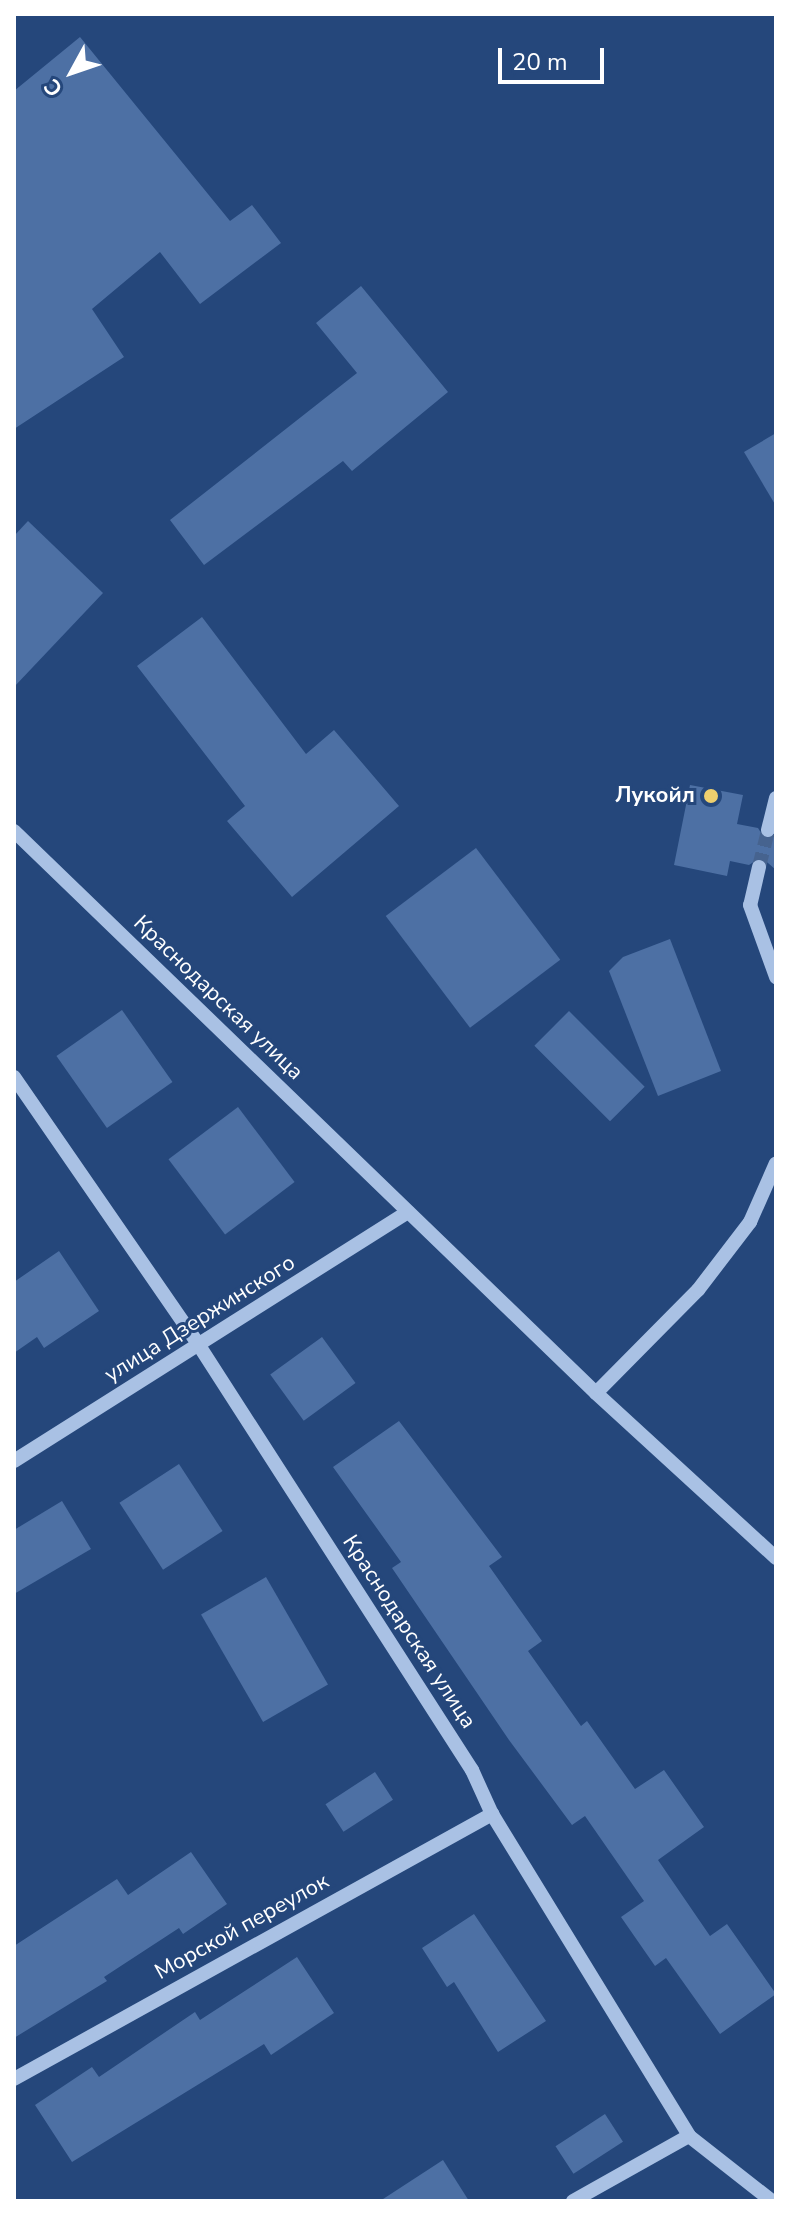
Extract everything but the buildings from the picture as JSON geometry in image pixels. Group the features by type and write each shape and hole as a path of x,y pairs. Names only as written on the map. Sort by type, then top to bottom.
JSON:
{"street":[{"path":"768,830 776,798"},
{"name":"Краснодарская улица","path":"14,831 596,1393 776,1558"},
{"path":"759,867 750,905 776,977"},
{"name":"Краснодарская улица","path":"14,1077 200,1347 472,1770 492,1814 689,2136 772,2201"},
{"path":"596,1393 698,1290 750,1222 776,1163"},
{"name":"улица Дзержинского","path":"14,1461 200,1347 408,1212"},
{"name":"Морской переулок","path":"14,2079 492,1814"},
{"path":"573,2201 689,2136"}],"tunnel":[{"path":"759,867 768,830"}],"place":[{"name":"Лукойл","path":"711,796"}]}
